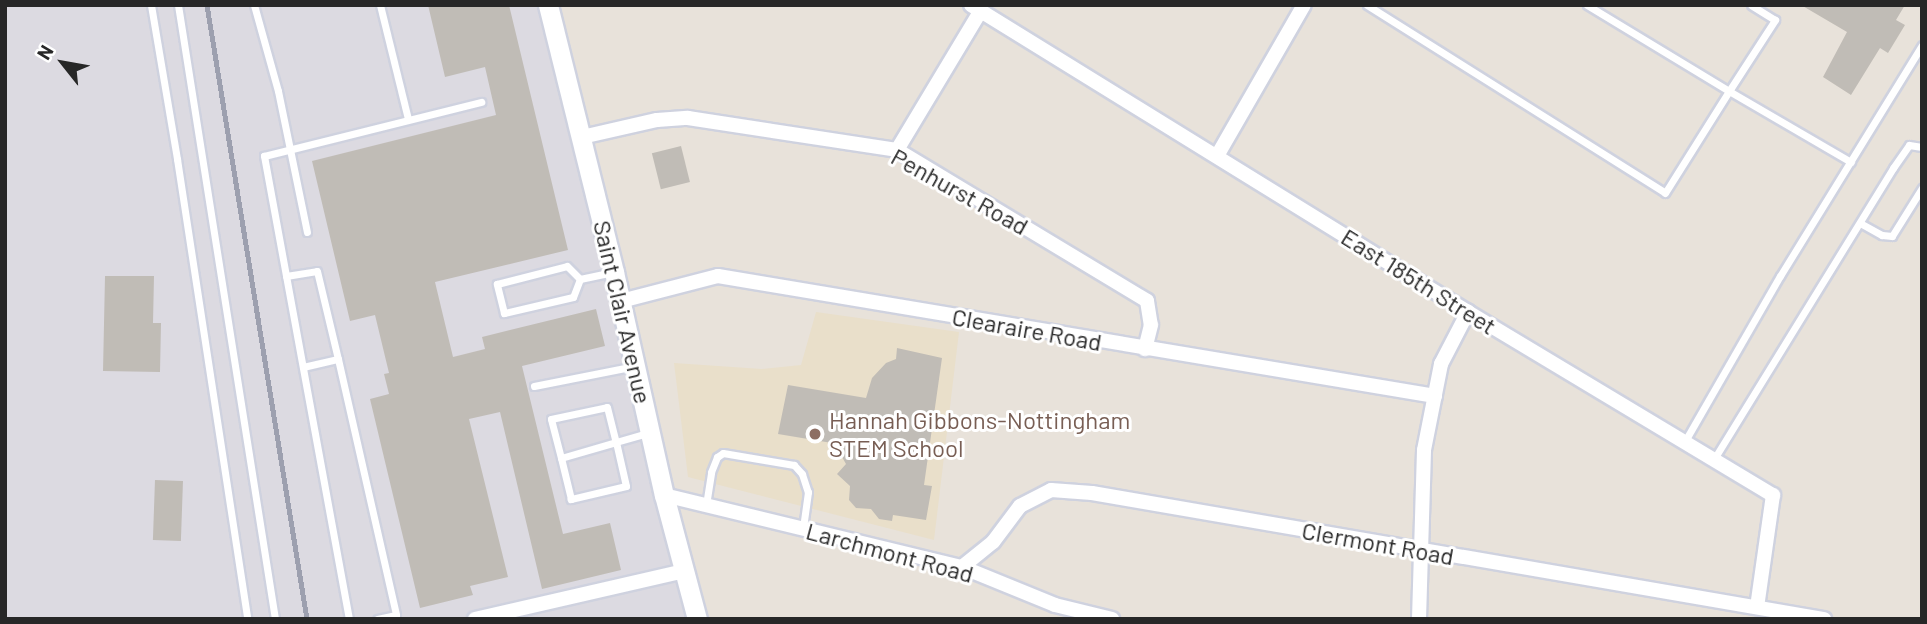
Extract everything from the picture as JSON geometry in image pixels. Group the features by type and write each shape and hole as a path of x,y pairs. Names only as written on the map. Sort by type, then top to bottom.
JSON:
{"street":[{"name":"Saint Clair Avenue","path":"548,5 621,301 664,495 697,619"},
{"path":"1217,156 1304,5"},
{"path":"897,150 976,8"},
{"name":"East 185th Street","path":"976,8 1468,312 1773,495 1757,607"},
{"name":"Penhurst Road","path":"582,137 657,121 688,118 897,150 1147,301 1151,325 1145,349"},
{"name":"Clearaire Road","path":"621,301 718,276 1435,396"},
{"path":"1419,619 1424,450 1441,364 1468,312"},
{"name":"Clermont Road","path":"962,567 993,542 1020,506 1051,490 1092,493 1824,619"},
{"name":"Larchmont Road","path":"664,495 962,567 1055,605 1112,619"},
{"path":"475,619 685,571"}],"lane":[{"path":"151,5 247,619"},
{"path":"178,5 275,619"},
{"path":"380,5 408,120"},
{"path":"1367,5 1665,193 1775,20 1751,5"},
{"path":"1587,5 1851,162"},
{"path":"257,6 307,232"},
{"path":"1685,441 1780,276 1922,45"},
{"path":"349,619 264,156 481,102"},
{"path":"1714,459 1909,145 1922,147"},
{"path":"1860,223 1882,236 1892,236 1922,188"},
{"path":"567,266 580,279 573,297 504,313 497,284 567,266"},
{"path":"286,276 317,271 396,615 377,619"},
{"path":"580,279 614,272"},
{"path":"303,367 338,359"},
{"path":"534,386 635,365"},
{"path":"607,407 616,442 626,486 571,499 551,419 607,407"},
{"path":"561,458 650,432"},
{"path":"706,505 711,472 717,457 723,453 793,465 802,474 808,492 803,528"}],"shaded area":[{"path":"5,5 548,5 697,619 5,619"},
{"name":"Hannah Gibbons-Nottingham STEM School","path":"816,312 959,332 934,540 688,477 674,363 762,369 801,365"}],"building":[{"path":"428,5 509,5 568,250 435,282 453,357 485,349 482,337 596,309 605,346 522,366 563,534 610,523 621,570 542,589 500,412 469,419 508,577 470,586 473,595 420,608 370,399 389,394 384,374 389,373 375,315 350,321 312,161 496,115 485,67 445,77"},
{"path":"1801,5 1905,5 1896,20 1905,25 1888,53 1880,48 1851,95 1823,77 1847,32"},
{"path":"681,146 690,182 661,189 652,153"},
{"path":"105,276 154,276 153,323 161,323 160,372 103,371"},
{"path":"897,348 942,358 924,485 932,486 926,520 893,515 892,521 879,519 871,509 856,508 849,500 850,486 837,474 846,464 842,457 844,445 778,434 788,385 866,398 872,378 886,363 896,359"},
{"path":"155,480 183,481 181,541 153,540"}],"railway":[{"path":"207,5 307,619"}],"place":[{"name":"Hannah Gibbons-Nottingham STEM School","path":"815,434"}]}
